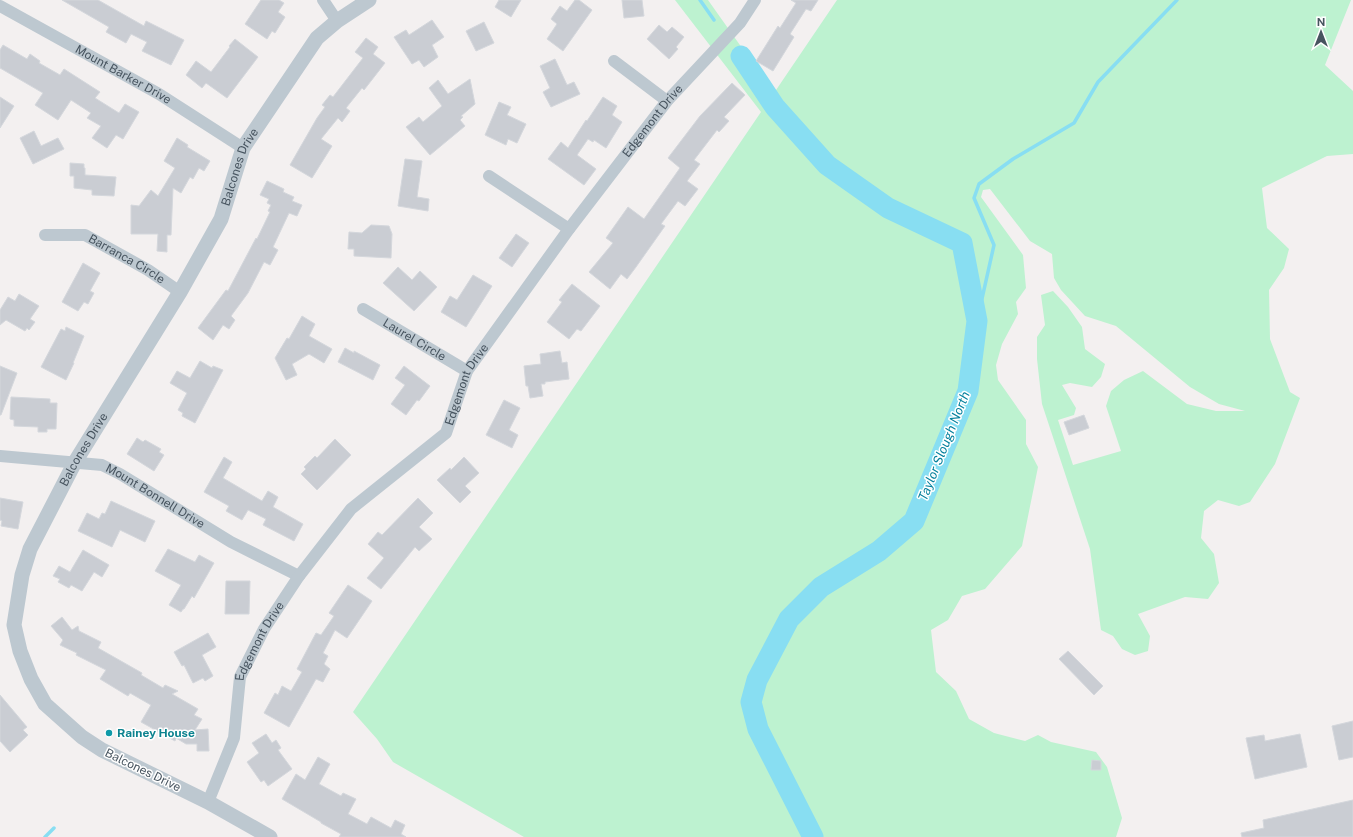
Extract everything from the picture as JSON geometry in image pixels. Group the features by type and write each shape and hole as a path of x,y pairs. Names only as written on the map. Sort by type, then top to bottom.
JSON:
{"street":[{"path":"323,0 337,21"},
{"name":"Balcones Drive","path":"270,837 208,802 102,750 82,737 45,704 30,679 20,651 14,625 22,575 30,549 75,462 180,292 221,219 243,148 317,38 337,21 369,0"},
{"name":"Edgemont Drive","path":"208,802 234,738 240,677 264,629 299,576 351,509 446,433 467,372 569,229 667,101 740,23 755,0"},
{"name":"Mount Barker Drive","path":"2,10 159,94 243,148"},
{"path":"614,60 667,101"},
{"path":"489,176 569,229"},
{"name":"Barranca Circle","path":"45,235 85,235 148,270 180,292"},
{"name":"Laurel Circle","path":"363,309 467,372"},
{"name":"Mount Bonnell Drive","path":"0,456 102,465 120,474 232,542 299,576"}],"green space":[{"path":"675,0 708,0 774,93 837,0 1351,0 1325,65 1353,91 1353,154 1327,156 1262,188 1267,228 1289,249 1284,268 1269,290 1270,339 1290,392 1300,398 1275,464 1250,502 1239,506 1218,500 1204,511 1201,538 1214,554 1219,583 1208,599 1185,597 1138,614 1150,636 1148,651 1135,655 1122,649 1113,636 1101,630 1090,549 1042,404 1037,359 1037,337 1045,325 1041,295 1053,291 1068,307 1082,327 1085,349 1105,364 1101,377 1092,387 1070,383 1062,385 1076,408 1074,415 1058,420 1073,465 1121,451 1106,406 1111,391 1124,380 1143,371 1187,404 1216,411 1245,411 1219,404 1190,387 1116,326 1085,316 1061,290 1054,278 1052,254 1030,241 990,189 983,190 981,197 1023,255 1026,288 1016,302 1018,314 1002,344 996,365 998,380 1026,420 1026,444 1038,467 1022,546 985,589 962,596 948,620 931,630 936,672 956,691 969,719 994,733 1025,741 1038,735 1051,742 1096,752 1107,767 1122,818 1116,837 524,837 393,762 377,739 353,712 761,112"}],"building":[{"path":"62,0 98,0 144,26 146,21 184,40 171,65 142,51 147,42 131,34 126,43 106,32 109,27"},
{"path":"261,0 279,0 284,3 278,12 285,17 275,33 272,31 267,39 245,24"},
{"path":"499,0 521,0 511,17 495,7"},
{"path":"575,0 579,0 592,10 563,51 547,39 557,24 551,19 560,6 567,11"},
{"path":"622,0 642,0 644,16 624,18"},
{"path":"791,0 818,0 811,11 806,9 790,34 794,37 773,71 756,61 778,26 780,28 796,3"},
{"path":"432,20 444,37 432,45 438,57 424,67 419,60 412,64 394,37 406,30 409,35"},
{"path":"484,22 494,43 476,51 466,31"},
{"path":"659,25 667,32 672,27 684,37 676,47 678,49 669,59 647,39"},
{"path":"366,38 378,47 373,54 385,63 364,90 362,88 346,108 350,111 342,122 338,118 321,139 332,146 312,178 290,165 325,107 322,105 330,95 333,97 363,58 355,52"},
{"path":"235,39 258,57 227,98 206,83 202,88 186,75 196,61 211,72"},
{"path":"3,45 27,59 30,54 40,61 39,63 60,75 64,69 100,92 95,98 119,113 125,104 139,112 123,139 116,135 107,148 92,138 101,126 87,118 91,113 71,100 58,120 35,105 43,93 0,68 0,50"},
{"path":"555,59 567,85 574,82 580,94 551,107 543,92 550,88 540,66"},
{"path":"470,79 475,104 461,116 463,117 460,120 465,126 430,155 406,127 419,117 423,122 442,106 429,88 438,80 448,94"},
{"path":"732,83 745,95 724,117 729,121 719,132 717,130 694,160 700,164 687,181 698,189 685,206 678,201 661,224 665,226 627,279 621,274 610,289 589,272 613,243 606,238 628,207 644,219 680,168 668,158 700,116"},
{"path":"0,97 14,106 0,128"},
{"path":"603,97 617,106 612,115 622,122 606,148 594,140 593,142 588,139 577,155 596,169 584,185 548,159 561,142 568,148"},
{"path":"499,102 511,107 507,115 526,124 517,143 508,139 506,145 485,135"},
{"path":"34,131 41,146 58,138 64,149 33,164 20,138"},
{"path":"177,138 188,145 187,147 210,161 204,171 199,168 193,179 190,177 181,193 173,188 171,235 167,235 167,252 157,251 158,234 131,234 131,205 139,206 151,190 158,196 175,168 164,161"},
{"path":"405,159 422,161 417,197 429,199 428,211 398,206"},
{"path":"70,163 84,164 85,175 116,177 114,196 92,195 92,190 74,188 74,176 70,176"},
{"path":"267,181 284,189 283,192 294,197 292,201 302,205 297,216 289,213 273,247 278,250 270,265 264,262 248,293 231,316 235,320 229,329 223,325 213,340 198,328 226,290 228,291 270,212 268,211 271,205 267,203 269,199 260,195"},
{"path":"371,225 389,226 392,234 391,258 354,256 354,249 348,249 349,232 362,233"},
{"path":"516,234 529,243 512,267 499,258"},
{"path":"83,263 100,273 90,291 94,293 88,304 84,302 78,311 62,302"},
{"path":"398,267 412,280 420,271 437,287 414,311 383,283"},
{"path":"473,275 492,286 466,327 441,312 450,296 457,300"},
{"path":"572,284 600,306 581,331 577,329 569,339 547,322 562,302 559,300"},
{"path":"19,294 39,306 30,319 35,322 29,330 27,328 25,331 6,320 0,325 0,310 8,297 15,301"},
{"path":"302,316 315,324 309,336 332,349 324,363 309,354 292,364 297,375 286,380 275,358 287,338 289,339"},
{"path":"66,327 84,336 66,380 41,367 61,329 65,331"},
{"path":"345,348 354,353 354,351 380,365 373,380 338,362"},
{"path":"560,351 562,363 567,362 569,379 545,382 545,384 541,384 543,396 530,398 528,386 526,386 524,366 541,364 540,354"},
{"path":"200,361 212,368 213,366 223,370 195,423 182,416 183,413 178,410 187,393 170,383 177,371 190,378"},
{"path":"0,366 17,373 1,415 0,415"},
{"path":"404,366 430,386 406,415 391,404 405,385 395,378"},
{"path":"11,397 50,399 50,403 57,403 56,429 47,429 47,432 38,432 38,427 14,426 14,420 10,419"},
{"path":"504,400 520,408 509,430 518,435 512,448 486,435"},
{"path":"1084,415 1089,428 1069,435 1064,422"},
{"path":"137,438 143,442 145,440 161,449 159,452 164,455 154,471 127,454"},
{"path":"335,439 351,455 317,490 301,474 306,469 304,467 315,456 317,458"},
{"path":"224,457 232,462 223,478 262,501 268,491 278,497 273,507 303,524 294,541 263,525 266,519 248,510 242,520 226,511 229,506 204,492"},
{"path":"464,457 479,473 465,486 471,492 460,503 437,480 450,468 451,470"},
{"path":"0,498 23,502 18,529 1,526"},
{"path":"418,498 433,513 419,527 432,539 419,551 415,547 381,589 367,578 384,558 368,544 378,532 382,535"},
{"path":"111,501 155,521 145,542 120,530 112,547 78,531 87,513 99,519 102,513 105,514"},
{"path":"168,549 195,562 199,555 214,563 194,598 192,596 181,612 169,605 181,585 155,571"},
{"path":"83,550 109,565 102,577 94,572 82,591 71,585 69,588 58,582 60,579 53,576 59,566 70,572"},
{"path":"226,581 250,581 249,614 225,614"},
{"path":"348,585 372,601 347,638 335,630 323,653 328,656 324,664 330,669 323,682 316,679 289,727 264,713 275,693 278,695 282,686 291,691 302,672 297,669 316,633 321,635 334,616 329,613"},
{"path":"62,617 72,630 78,626 79,631 101,642 98,648 142,673 141,675 163,688 165,685 178,691 172,694 198,709 194,715 202,719 195,730 208,729 209,751 197,751 197,744 186,744 176,738 175,741 141,722 151,705 130,693 128,696 100,679 106,670 60,645 63,640 51,626"},
{"path":"208,633 216,647 202,655 213,676 205,681 203,678 193,683 184,665 182,666 174,652"},
{"path":"1068,651 1103,686 1094,695 1059,659"},
{"path":"0,695 27,727 23,730 28,735 10,752 0,741"},
{"path":"1353,721 1353,757 1339,760 1332,726"},
{"path":"266,734 272,743 276,740 281,748 278,750 292,769 268,786 264,780 261,782 247,762 259,753 252,743"},
{"path":"1300,734 1307,767 1255,779 1246,738 1264,735 1265,741"},
{"path":"318,757 330,764 319,784 341,796 343,793 356,799 348,814 367,824 371,817 391,828 395,820 405,825 401,834 406,837 339,837 341,834 282,799 296,774 305,780"},
{"path":"1092,760 1101,761 1101,770 1091,770"},
{"path":"1353,800 1353,837 1242,837 1241,833 1264,828 1263,820"}],"waterway":[{"name":"Taylor Slough North","path":"700,0 714,20"},
{"path":"977,321 994,245 974,198 979,184 1013,159 1074,123 1098,82 1177,0"},
{"name":"Taylor Slough North","path":"741,56 775,107 827,165 888,208 962,243 977,321 968,391 914,521 879,551 821,587 789,619 757,680 751,702 758,729 813,837"},
{"path":"45,837 54,828"}],"place":[{"name":"Rainey House","path":"109,733"}]}
